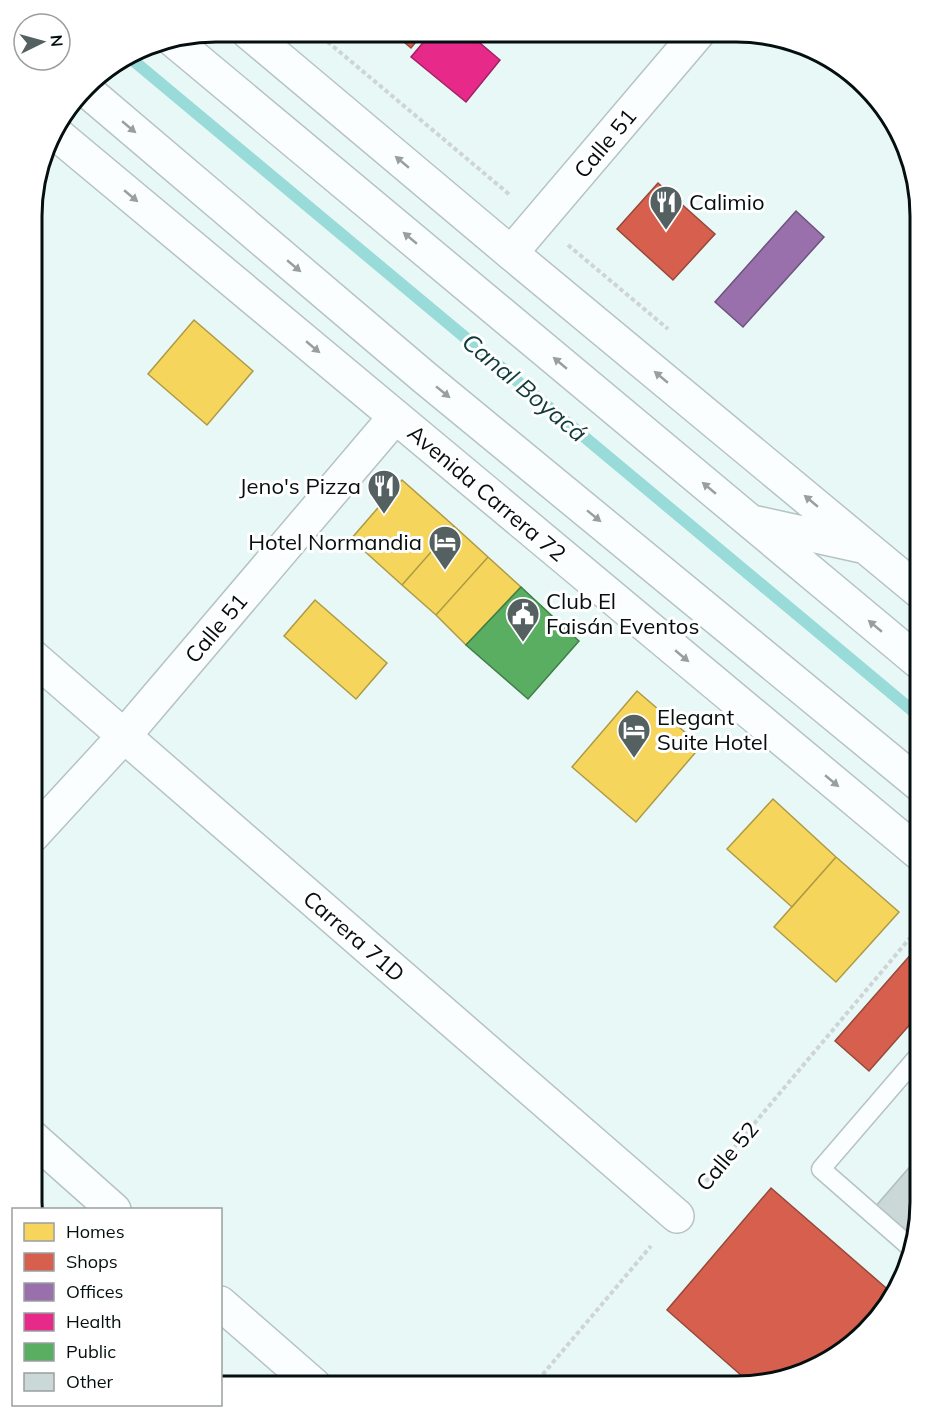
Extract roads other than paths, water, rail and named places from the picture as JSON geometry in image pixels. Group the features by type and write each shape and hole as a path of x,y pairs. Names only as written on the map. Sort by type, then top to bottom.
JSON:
{"main road":[{"path":"260,42 910,584"},
{"name":"Calle 51","path":"511,253 690,42"},
{"path":"180,46 910,655"},
{"path":"91,95 433,384 910,777"},
{"name":"Avenida Carrera 72","path":"61,137 910,846"},
{"path":"244,224 277,317"},
{"name":"Calle 51","path":"42,825 124,736 395,417"},
{"path":"750,521 866,547"},
{"name":"Carrera 71D","path":"42,665 677,1215"},
{"path":"42,1146 113,1208"},
{"path":"222,1305 304,1376"}],"lane":[{"path":"905,1243 821,1169 910,1065"}],"waterway":[{"name":"Canal Boyacá","path":"135,62 910,709"}],"place":[{"name":"Calimio","path":"666,231"},
{"name":"Jeno's Pizza","path":"384,515"},
{"name":"Hotel Normandia","path":"445,571"},
{"name":"Club El Faisán Eventos","path":"523,643"},
{"name":"Elegant Suite Hotel","path":"634,759"}]}
